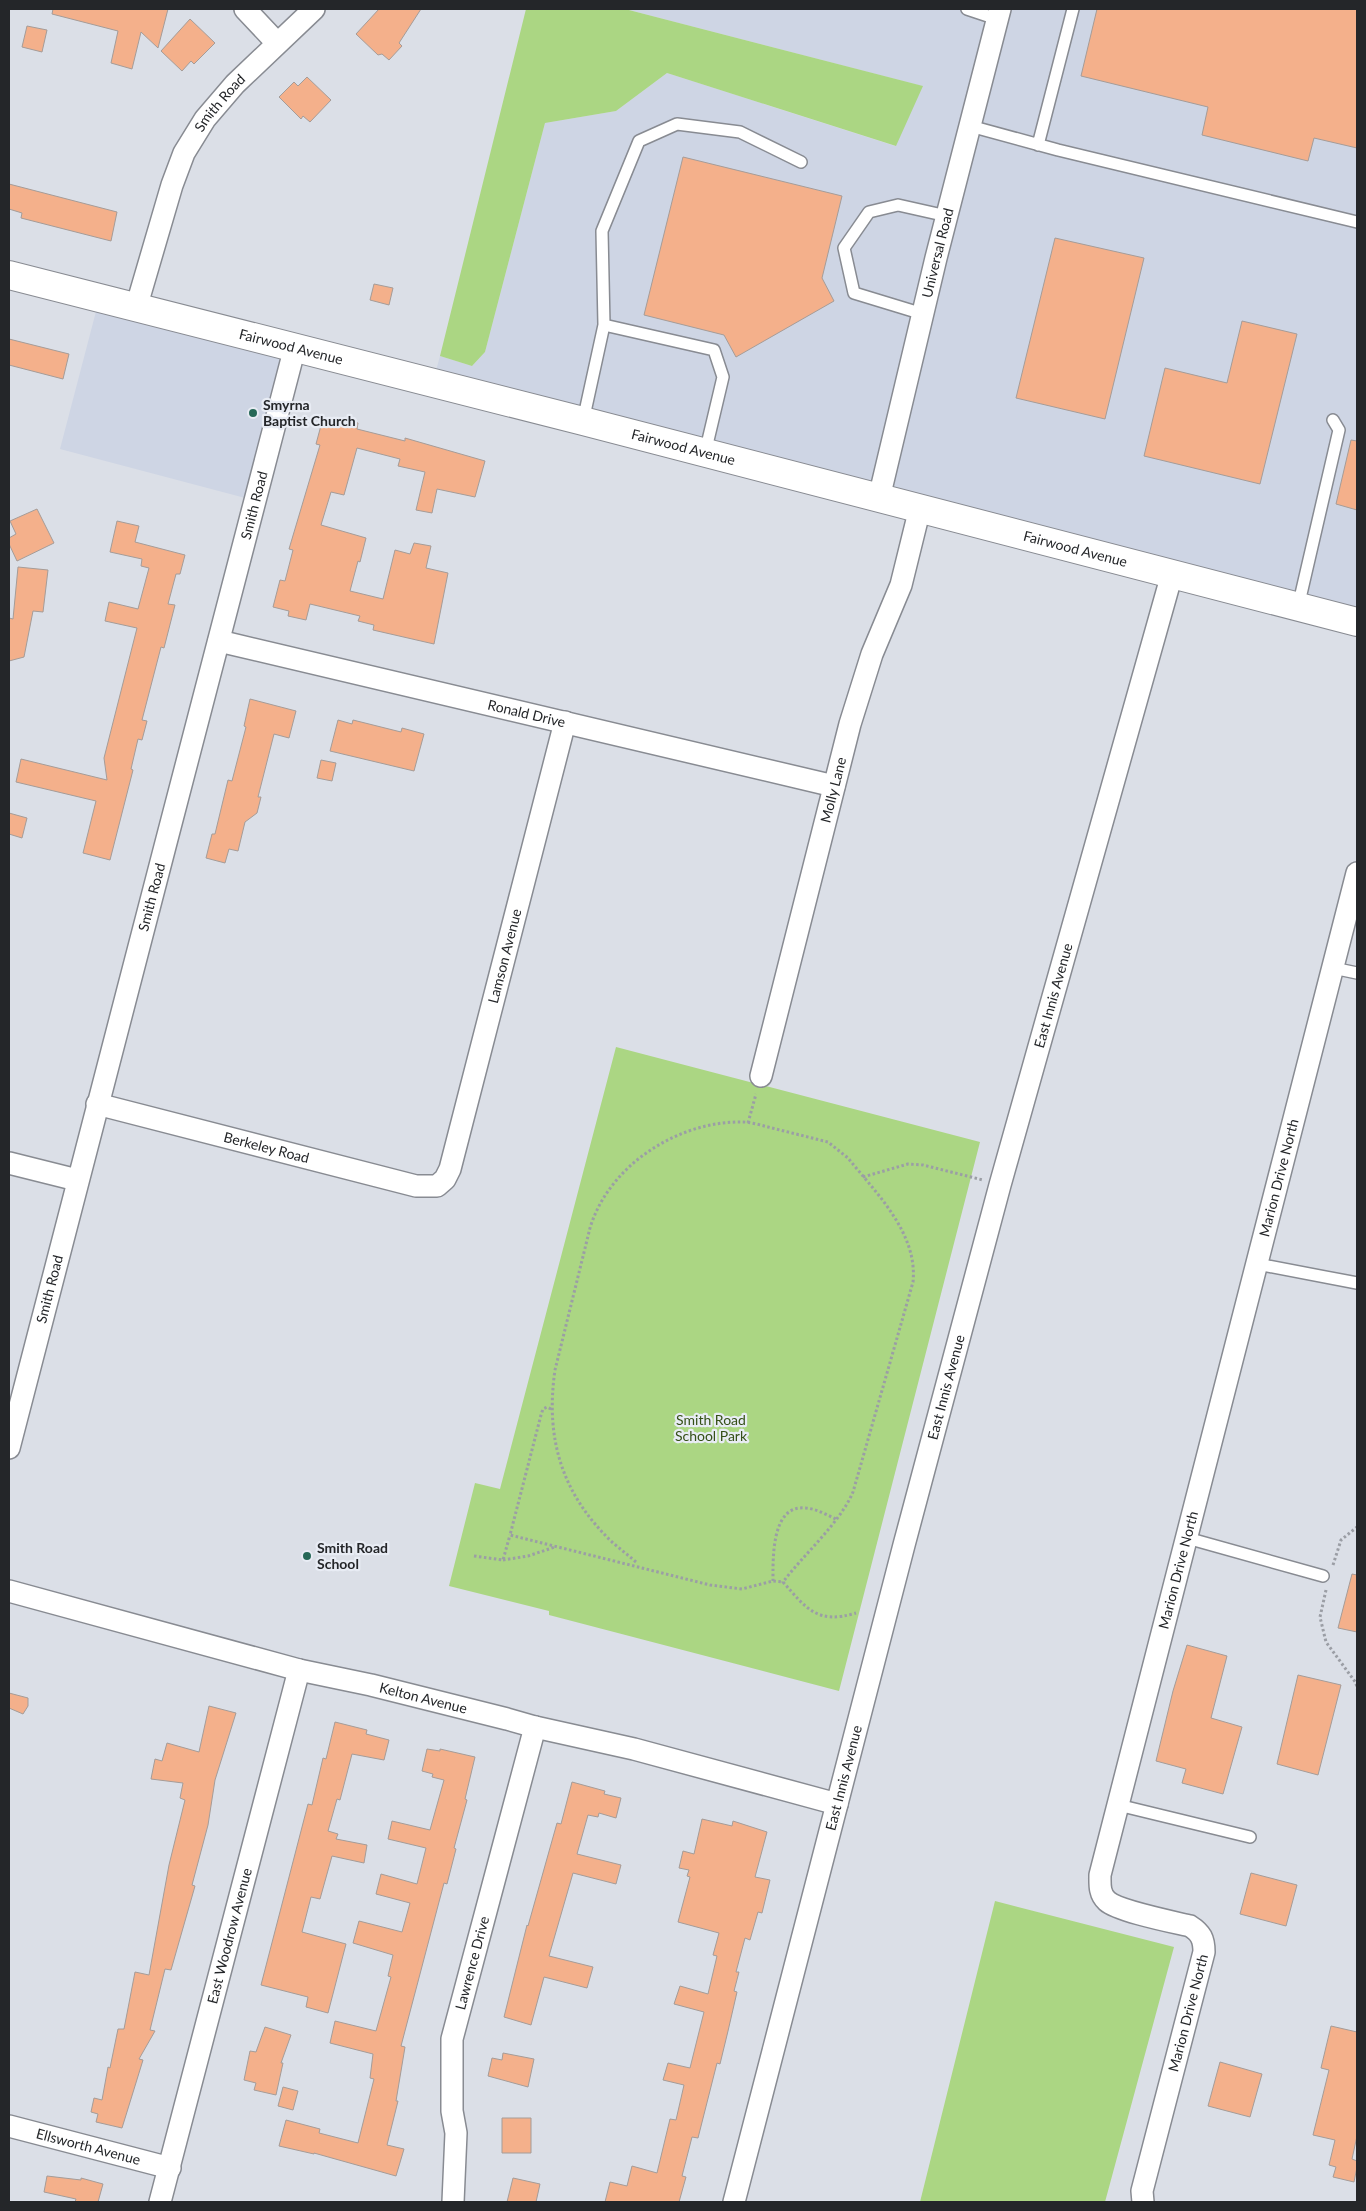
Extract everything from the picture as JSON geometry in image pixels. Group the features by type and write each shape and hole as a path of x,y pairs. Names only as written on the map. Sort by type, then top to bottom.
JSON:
{"street":[{"path":"246,9 277,43"},
{"name":"Smith Road","path":"136,308 167,200 184,153 205,119 235,84 314,9"},
{"name":"Universal Road","path":"880,498 923,314 998,14"},
{"name":"Fairwood Avenue","path":"9,275 583,421 1357,622"},
{"name":"Smith Road","path":"9,1448 76,1180 295,347"},
{"name":"Molly Lane","path":"760,1076 850,724 872,654 901,585 920,508"},
{"name":"East Innis Avenue","path":"734,2202 1000,1185 1172,574"},
{"name":"Ronald Drive","path":"219,641 834,786"},
{"name":"Lamson Avenue","path":"438,1186 445,1179 450,1169 564,722"},
{"name":"Marion Drive North","path":"1143,2202 1142,2191 1204,1952 1204,1941 1200,1932 1190,1926 1119,1907 1107,1901 1100,1889 1100,1875 1357,873"},
{"name":"Berkeley Road","path":"97,1104 416,1186 438,1186"},
{"path":"9,1163 76,1180"},
{"name":"Kelton Avenue","path":"9,1591 298,1670 371,1685 508,1718 535,1727 634,1749 837,1804"},
{"name":"East Woodrow Avenue","path":"160,2202 298,1670"},
{"name":"Lawrence Drive","path":"453,2202 456,2133 452,2111 452,2039 535,1727"},
{"name":"Ellsworth Avenue","path":"9,2126 170,2168"}],"lane":[{"path":"967,9 998,14"},
{"path":"1038,145 1073,9"},
{"path":"583,421 604,325 602,231 639,141 677,124 740,132 801,162"},
{"path":"970,126 1038,145 1357,222"},
{"path":"923,314 854,293 844,248 869,212 898,205 947,216"},
{"path":"604,325 714,350 722,377 706,453"},
{"path":"1298,607 1338,430 1333,420"},
{"path":"1333,968 1357,973"},
{"path":"1257,1264 1357,1283"},
{"path":"1187,1538 1323,1576"},
{"path":"1118,1805 1250,1837"}],"path":[{"path":"748,1123 760,1076"},
{"path":"636,1562 603,1532 574,1495 567,1482 555,1444 551,1409 555,1370 590,1228 595,1211 621,1174 670,1140 705,1125 748,1123 828,1142 848,1158 902,1229 913,1258 914,1270 913,1282 859,1474 847,1506 783,1582"},
{"path":"863,1177 908,1164 923,1165 1000,1185"},
{"path":"503,1560 541,1415 543,1409 547,1407 551,1409"},
{"path":"772,1581 773,1545 784,1517 795,1509 805,1508 836,1519"},
{"path":"1332,1568 1341,1540 1357,1526"},
{"path":"510,1535 637,1565 710,1585 742,1589 772,1581 783,1582 805,1608 815,1613 843,1617 856,1613"},
{"path":"474,1556 503,1560 528,1556 555,1546"},
{"path":"1327,1588 1320,1617 1326,1642 1356,1683 1357,1689"}],"shaded area":[{"path":"625,9 1357,9 1357,625 432,385 440,356 472,366 485,352 545,123 616,111 667,73 895,146 922,86"},
{"path":"99,300 288,348 249,499 60,449"}],"green space":[{"path":"526,9 625,9 923,86 896,146 667,73 616,111 545,123 485,352 472,366 440,356"},
{"name":"Smith Road School Park","path":"616,1047 980,1142 839,1691 549,1615 549,1611 449,1586 475,1483 500,1489"},
{"path":"995,1901 1174,1947 1105,2202 920,2202"}],"building":[{"path":"53,9 168,9 158,48 141,32 132,69 111,63 118,31 52,14"},
{"path":"379,9 421,9 399,43 402,46 389,60 382,54 378,55 356,34"},
{"path":"1097,9 1357,9 1357,148 1314,138 1308,161 1202,135 1208,107 1081,76"},
{"path":"190,19 215,43 194,64 191,61 182,71 161,51"},
{"path":"27,26 47,30 42,52 22,47"},
{"path":"307,77 331,100 310,122 303,116 301,119 279,97 294,82 298,86"},
{"path":"683,157 842,196 822,278 834,301 736,357 724,335 644,315"},
{"path":"9,184 117,212 111,241 21,218 22,213 9,209"},
{"path":"1055,238 1144,258 1105,419 1016,398"},
{"path":"374,284 393,288 389,305 370,300"},
{"path":"1242,321 1297,334 1260,484 1144,456 1165,368 1227,383"},
{"path":"9,339 69,354 63,379 9,365"},
{"path":"323,418 338,422 340,418 358,423 357,429 405,441 405,438 485,461 475,497 437,489 432,513 416,510 425,472 398,466 400,459 357,448 344,495 331,492 321,525 366,538 350,591 383,599 395,550 410,554 414,543 431,546 426,568 448,573 434,644 373,630 374,625 358,621 360,616 310,604 306,620 288,616 289,611 273,607 280,580 285,581 293,550 289,549 320,445 316,444"},
{"path":"1351,440 1357,441 1357,510 1336,504"},
{"path":"37,509 54,543 17,561 9,544 9,538 16,534 10,521"},
{"path":"117,521 139,526 135,542 185,555 180,574 176,574 168,604 175,605 164,648 161,647 142,720 147,721 142,740 138,739 131,769 133,770 110,860 83,853 96,801 16,782 21,759 107,780 104,758 137,628 105,621 109,602 138,609 149,568 141,566 142,559 110,552"},
{"path":"18,567 48,570 43,612 33,611 24,657 9,661 9,618 13,619"},
{"path":"250,699 296,711 289,738 274,734 258,797 261,797 257,813 245,822 238,851 229,849 225,863 206,858 212,834 215,834 228,780 232,781 246,727 244,726"},
{"path":"338,720 352,724 353,720 401,732 402,728 424,734 414,771 330,751"},
{"path":"321,760 336,763 332,781 317,778"},
{"path":"9,813 27,818 22,838 9,834"},
{"path":"1352,1574 1357,1575 1357,1632 1338,1628"},
{"path":"1187,1645 1227,1656 1211,1718 1242,1727 1223,1794 1182,1783 1186,1769 1156,1761 1173,1691"},
{"path":"1298,1675 1341,1685 1318,1775 1277,1764"},
{"path":"9,1693 28,1698 28,1706 23,1714 9,1708"},
{"path":"209,1706 236,1713 215,1780 208,1825 192,1885 195,1886 171,1970 165,1969 150,2030 155,2031 139,2059 143,2060 122,2128 96,2122 98,2114 91,2112 94,2098 102,2100 118,2029 124,2029 135,1972 149,1975 169,1865 185,1800 180,1798 183,1783 151,1779 155,1759 162,1761 167,1743 199,1752"},
{"path":"335,1722 367,1730 366,1734 389,1740 384,1760 352,1754 340,1800 337,1799 328,1831 338,1834 336,1839 367,1845 364,1863 332,1856 320,1899 311,1897 302,1932 346,1944 328,2013 306,2007 308,1997 261,1985 308,1804 312,1805 323,1758 326,1759"},
{"path":"427,1749 440,1751 440,1749 475,1757 465,1799 467,1800 454,1848 456,1849 447,1884 444,1883 401,2046 405,2047 396,2101 398,2101 387,2145 404,2149 396,2176 314,2153 279,2146 286,2120 320,2129 319,2133 358,2143 374,2079 370,2078 373,2054 330,2043 335,2021 376,2031 391,1977 388,1976 393,1955 353,1943 359,1921 402,1932 410,1903 376,1894 381,1874 417,1884 426,1848 388,1839 392,1821 430,1830 444,1780 432,1777 433,1774 422,1771"},
{"path":"572,1782 605,1791 604,1794 621,1798 616,1818 599,1813 598,1817 588,1815 577,1854 621,1865 616,1884 573,1873 549,1956 593,1967 587,1988 544,1977 531,2025 504,2017 527,1925 557,1823 561,1824"},
{"path":"702,1819 732,1826 733,1821 767,1832 755,1877 770,1880 762,1913 758,1912 750,1940 745,1938 736,1972 739,1972 734,1991 737,1992 720,2064 717,2063 698,2138 692,2137 682,2176 686,2177 679,2202 605,2202 610,2182 627,2186 632,2166 657,2173 670,2119 676,2120 684,2085 663,2080 668,2063 690,2068 704,2012 674,2004 680,1986 708,1994 717,1956 713,1955 719,1933 678,1922 690,1877 687,1876 689,1870 679,1868 683,1851 694,1854"},
{"path":"1251,1873 1297,1885 1286,1926 1240,1914"},
{"path":"1331,2026 1357,2032 1357,2136 1352,2159 1357,2161 1357,2167 1354,2182 1333,2177 1336,2167 1329,2165 1335,2140 1313,2135 1329,2070 1321,2068"},
{"path":"265,2027 291,2035 281,2063 283,2063 276,2095 254,2090 256,2083 244,2080 250,2051 256,2052"},
{"path":"503,2053 534,2059 528,2087 488,2076 492,2058 502,2060"},
{"path":"1220,2062 1262,2074 1250,2117 1208,2106"},
{"path":"283,2087 298,2091 293,2110 278,2106"},
{"path":"502,2118 531,2118 531,2153 502,2153"},
{"path":"47,2176 81,2180 81,2178 103,2184 98,2202 75,2202 76,2199 44,2192"},
{"path":"513,2178 540,2184 536,2202 507,2202"}],"place":[{"name":"Smyrna Baptist Church","path":"253,413"},
{"name":"Smith Road School","path":"307,1556"}]}
